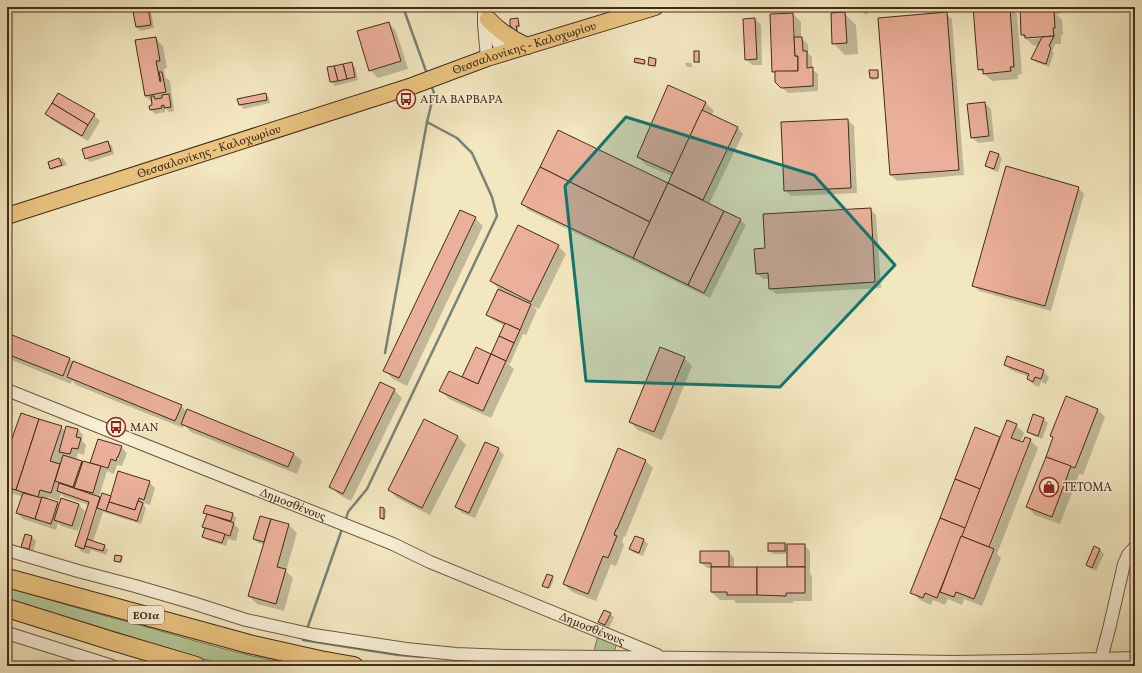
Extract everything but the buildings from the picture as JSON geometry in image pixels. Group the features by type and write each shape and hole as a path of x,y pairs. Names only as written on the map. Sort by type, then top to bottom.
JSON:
{"highway":[{"path":"7,567 74,596"},
{"name":"ΕΟ1α","path":"7,578 249,644 354,666"},
{"path":"7,608 112,642 196,666"},
{"path":"7,617 112,642"}],"main road":[{"name":"Θεσσαλονίκης - Καλοχωρίου","path":"7,216 412,86 487,58 655,7"},
{"path":"486,12 504,34 527,46"}],"street":[{"path":"486,12 503,54"},
{"path":"486,12 484,24 487,58"},
{"name":"Δημοσθένους","path":"7,390 393,544 437,565 662,658 952,662 1023,662 1135,658"},
{"path":"1101,659 1110,629 1124,564 1128,555 1135,547"},
{"path":"7,550 186,601 246,620 314,635 392,647 456,654 662,658"},
{"path":"7,633 112,666"}],"highlighted area":[{"path":"626,117 814,175 895,265 780,387 586,381 565,186"}],"green space":[{"path":"7,586 78,608 206,644 243,654 300,666 230,666 207,660 7,599"},
{"path":"598,635 617,643 614,652 594,651"}],"waterway":[{"path":"403,7 427,74"},
{"path":"345,522 348,512 367,489 497,216 492,197 472,153 457,138 427,122 434,93 431,85"},
{"path":"385,353 427,122"},
{"path":"307,629 342,529"},
{"path":"304,636 303,640 398,655 424,657"},
{"path":"463,660 498,663 564,664 800,665"},
{"path":"1129,666 1135,666"}],"place":[{"name":"ΑΓΙΑ ΒΑΡΒΑΡΑ","path":"406,99"},
{"name":"ΜΑΝ","path":"116,427"},
{"name":"TETOMA","path":"1049,487"}]}
